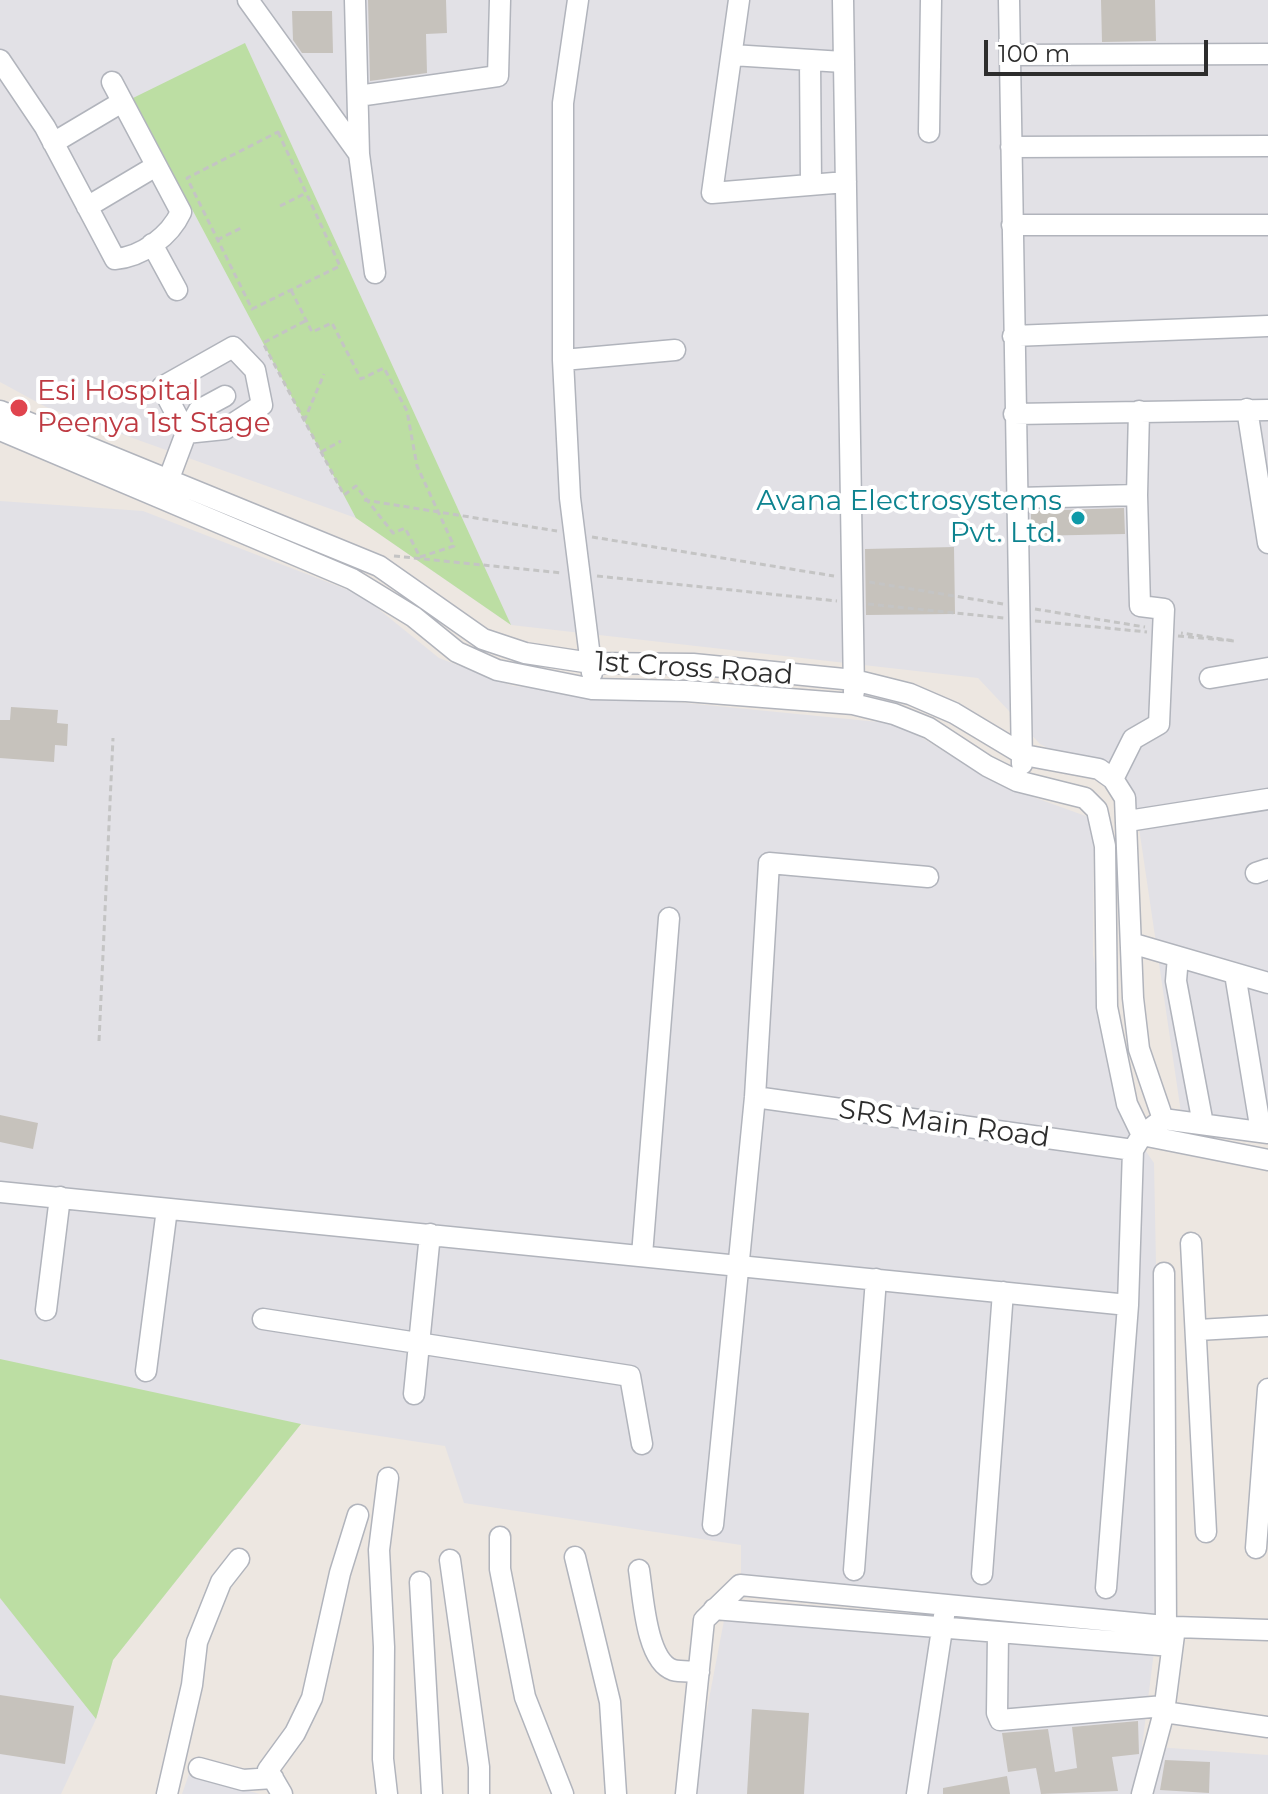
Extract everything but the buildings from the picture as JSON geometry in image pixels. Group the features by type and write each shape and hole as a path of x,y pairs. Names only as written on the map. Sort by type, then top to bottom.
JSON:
{"street":[{"path":"248,0 359,154"},
{"path":"355,0 359,154 375,273"},
{"path":"358,96 498,76 500,0"},
{"path":"578,0 563,103 563,360 570,498 592,689"},
{"path":"739,0 712,193 846,182"},
{"path":"843,0 853,704"},
{"path":"929,132 931,0"},
{"path":"1009,0 1014,414 1024,755 1017,781"},
{"path":"1010,55 1268,54"},
{"path":"732,55 843,62"},
{"path":"0,60 53,143 115,259 129,258 152,244 175,226 181,212 112,82"},
{"path":"810,60 811,185"},
{"path":"53,143 122,102"},
{"path":"1011,147 1268,146"},
{"path":"87,207 156,166"},
{"path":"1012,225 1268,225"},
{"path":"152,244 177,290"},
{"path":"1013,336 1268,326"},
{"path":"233,347 255,370 262,405 225,429 186,433 162,387 233,347"},
{"path":"563,360 675,350"},
{"path":"161,498 186,433 199,410 225,396"},
{"path":"1247,409 1268,543"},
{"path":"1014,414 1268,410"},
{"name":"1st Cross Road","path":"0,411 379,566 483,639 525,653 591,663 693,664 854,680 910,694 954,713 1024,755 1099,769 1113,779"},
{"path":"1139,411 1137,495 1140,606 1164,609 1159,724 1133,739 1113,779 1125,798 1128,821 1131,943 1139,1049 1163,1119"},
{"path":"0,430 352,579 414,617 457,652 497,670 592,689 686,691 853,704 894,714 929,728 987,766 1017,781 1085,798 1097,810 1105,846 1107,1007 1137,1142 1106,1588"},
{"path":"1018,498 1137,495"},
{"path":"1210,678 1268,668"},
{"path":"1128,821 1268,799"},
{"path":"713,1525 755,1097 769,863 928,877"},
{"path":"642,1255 669,918"},
{"path":"1131,943 1268,983"},
{"path":"1178,957 1176,981 1203,1124"},
{"path":"1137,1142 1163,1119 1203,1124 1264,1123 1235,974"},
{"name":"SRS Main Road","path":"755,1097 1268,1160"},
{"path":"0,1192 1128,1305"},
{"path":"46,1310 60,1197"},
{"path":"146,1371 167,1209"},
{"path":"414,1394 430,1234"},
{"path":"1191,1243 1198,1330 1206,1532"},
{"path":"1142,1794 1164,1709 1171,1633 1164,1273"},
{"path":"854,1570 876,1279"},
{"path":"982,1574 1003,1292"},
{"path":"263,1319 630,1376 642,1444"},
{"path":"1198,1330 1268,1326"},
{"path":"1256,1548 1268,1389"},
{"path":"387,1794 383,1759 384,1647 379,1550 388,1478"},
{"path":"277,1786 268,1770 295,1733 312,1698 336,1585 358,1515"},
{"path":"500,1537 500,1569 525,1697 563,1794"},
{"path":"575,1557 610,1702 616,1794"},
{"path":"167,1794 192,1685 197,1642 221,1582 239,1559"},
{"path":"450,1560 479,1767 479,1794"},
{"path":"639,1570 650,1635 658,1660 672,1669 699,1672"},
{"path":"420,1582 432,1794"},
{"path":"686,1794 704,1620 740,1585 945,1605 1171,1633"},
{"path":"917,1794 945,1605"},
{"path":"714,1609 998,1634 1268,1630"},
{"path":"998,1634 997,1713 1000,1720 1164,1709 1268,1727"},
{"path":"199,1768 277,1786"}],"path":[{"path":"278,132 306,193 340,266 252,309 187,178 278,132"},
{"path":"280,206 306,193"},
{"path":"217,240 243,227"},
{"path":"291,290 307,320 312,332 332,323 361,379 384,368 407,411 417,466 454,546 420,557 405,528 393,533 356,486 344,495 263,343 307,320"},
{"path":"304,421 324,374"},
{"path":"321,452 341,441"},
{"path":"364,500 566,533"},
{"path":"581,535 846,578"},
{"path":"392,555 567,573"},
{"path":"583,575 838,601"},
{"path":"862,581 1017,606"},
{"path":"853,603 1013,619"},
{"path":"1028,620 1156,631 1033,609"},
{"path":"1172,633 1235,641 1172,633"},
{"path":"99,1041 113,738"}],"shaded area":[{"path":"0,0 1268,0 1268,1135 1183,1126 1134,794 1040,744 978,678 511,625 356,518 46,407 0,382"},
{"path":"0,501 143,511 361,595 439,658 513,686 899,724 1000,785 1094,819 1093,955 1129,1127 1154,1163 1163,1619 741,1578 741,1545 464,1503 445,1446 301,1424 113,1660 96,1719 61,1794 0,1794"},
{"path":"725,1615 1155,1644 1142,1746 1268,1755 1268,1794 691,1794"},
{"path":"189,1774 260,1794 182,1794"}],"green space":[{"path":"245,43 511,625 356,518 133,98"},
{"path":"0,1359 301,1424 113,1660 96,1719 0,1598"}],"place":[{"name":"Esi Hospital Peenya 1st Stage","path":"19,408"},
{"name":"Avana Electrosystems Pvt. Ltd.","path":"1078,518"}]}
